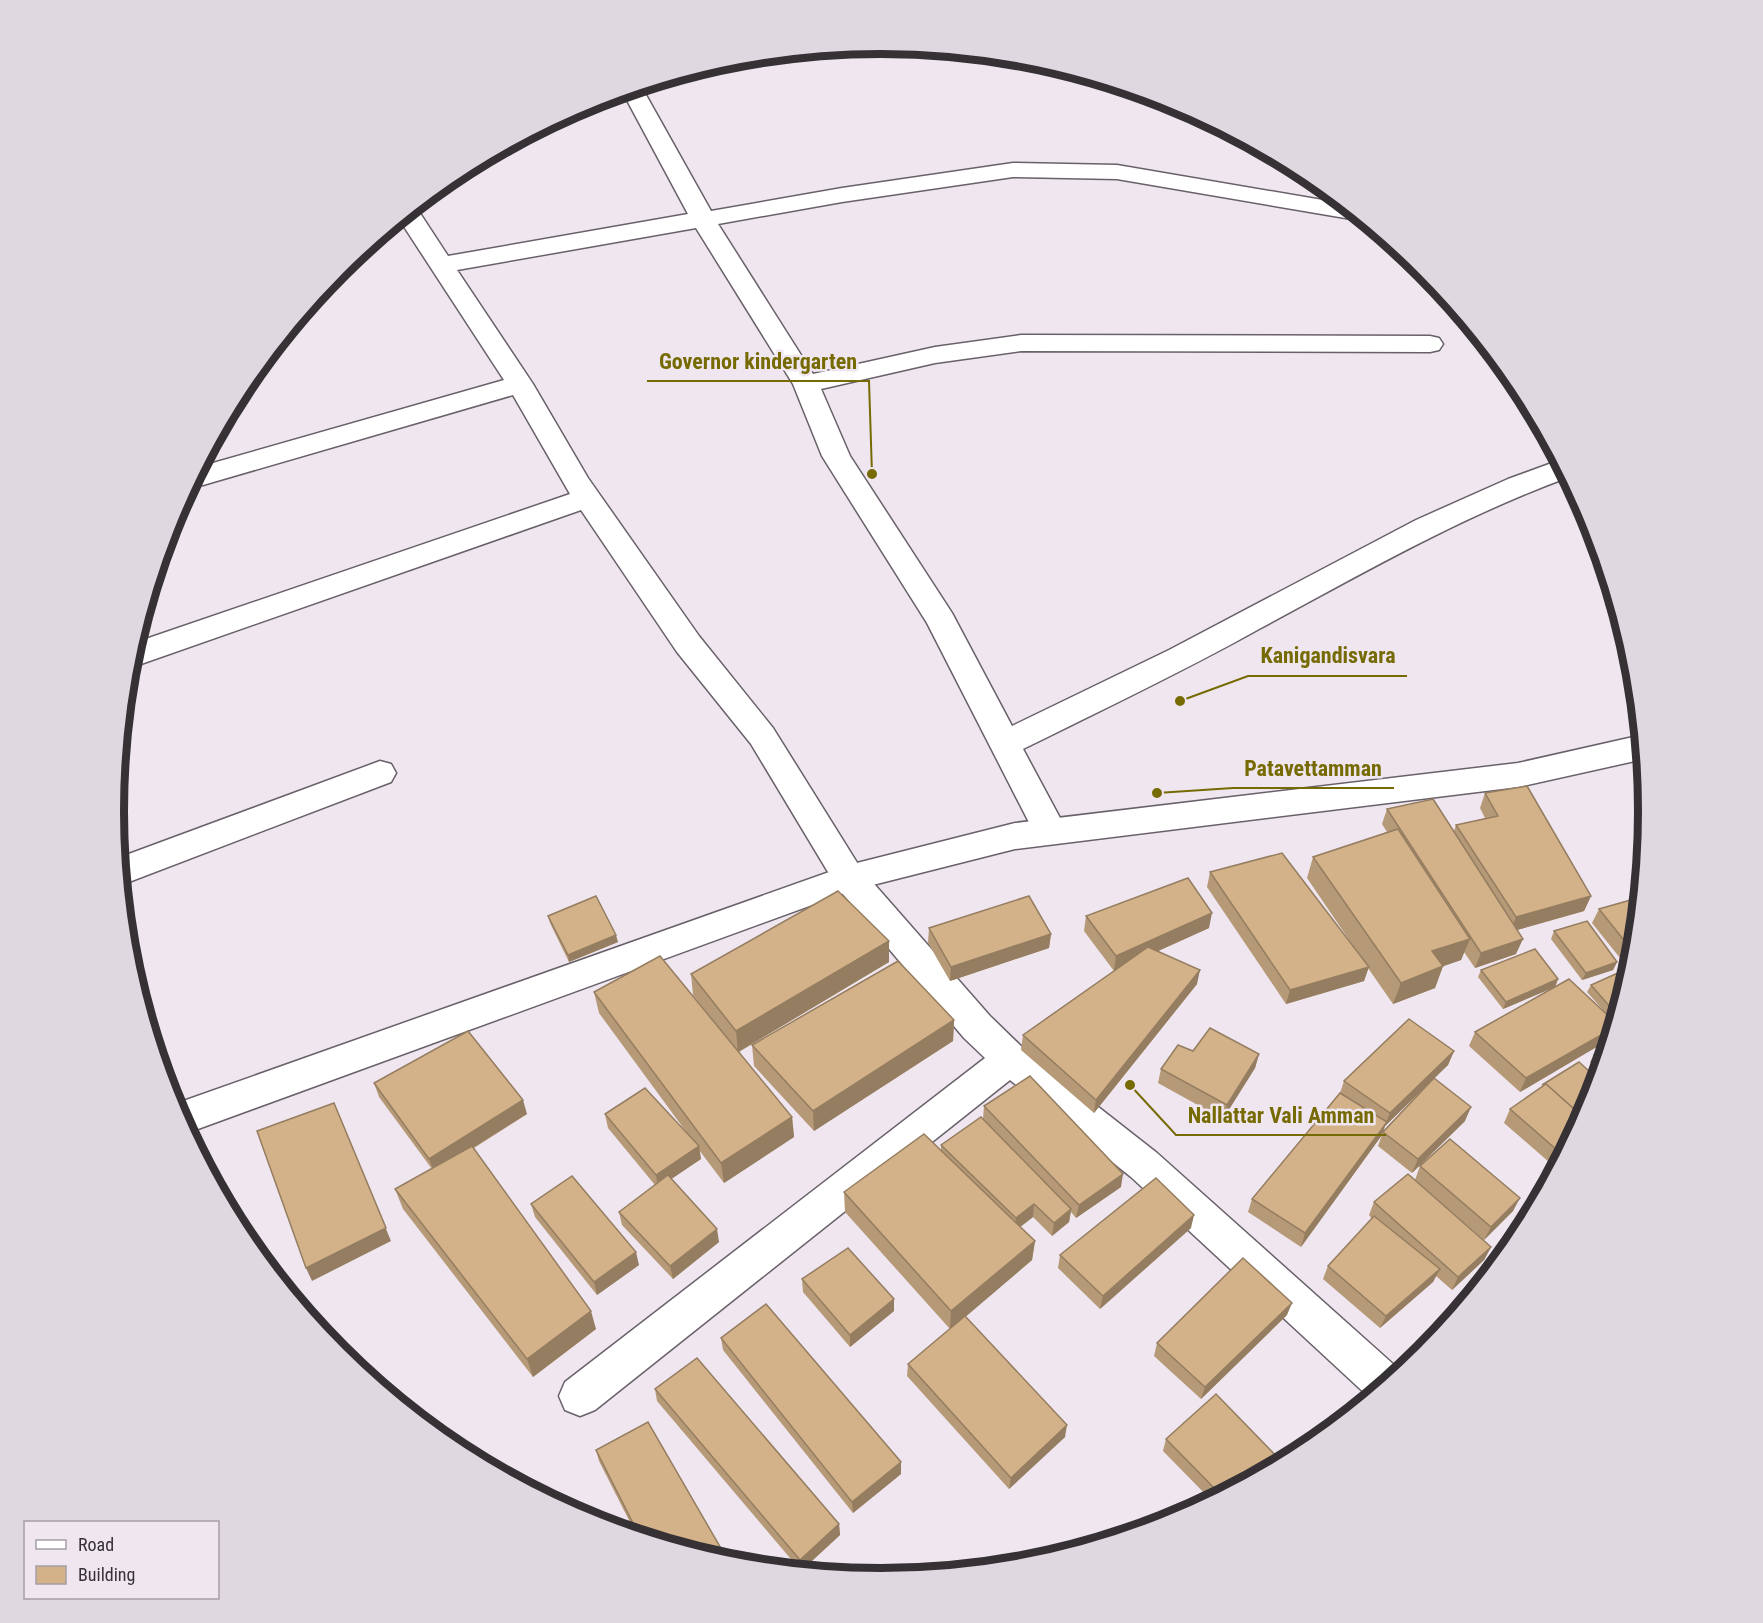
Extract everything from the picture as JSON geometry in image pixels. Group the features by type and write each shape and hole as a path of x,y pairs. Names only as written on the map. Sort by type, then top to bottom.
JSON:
{"street":[{"path":"636,95 703,219 806,384 836,456 941,621 1050,831"},
{"path":"441,265 842,195 1013,170 1117,172 1342,210"},
{"path":"411,218 520,384 576,482 688,644 762,736 849,878 977,1027 1010,1059 1144,1165 1381,1381"},
{"path":"806,384 935,355 1021,343 1430,344"},
{"path":"202,475 520,384"},
{"path":"1004,744 1204,645 1420,528 1512,486 1558,470"},
{"path":"142,652 587,498"},
{"path":"188,1116 849,878 1015,836 1518,775 1636,749"},
{"path":"127,869 380,773"},
{"path":"580,1396 1010,1059"}],"building":[{"path":"1527,786 1591,896 1516,917 1456,825 1498,816 1485,793"},
{"path":"1433,799 1523,939 1481,953 1387,809"},
{"path":"1398,829 1470,939 1432,951 1443,966 1401,983 1313,857"},
{"path":"1282,853 1369,967 1290,990 1210,872"},
{"path":"1188,878 1212,913 1116,956 1086,916"},
{"path":"838,891 889,941 736,1031 691,974"},
{"path":"596,896 616,935 568,955 548,916"},
{"path":"1029,896 1051,934 951,967 929,928"},
{"path":"1634,899 1627,944 1599,909"},
{"path":"1587,921 1617,962 1586,973 1554,931"},
{"path":"1148,947 1200,970 1096,1100 1023,1035"},
{"path":"1535,949 1558,979 1506,1002 1481,970"},
{"path":"660,956 792,1117 721,1163 594,992"},
{"path":"898,961 954,1020 813,1111 752,1045"},
{"path":"1621,971 1612,1010 1591,985"},
{"path":"1569,979 1610,1018 1606,1032 1526,1078 1475,1032"},
{"path":"1409,1019 1454,1051 1390,1113 1344,1081"},
{"path":"1210,1028 1259,1054 1227,1105 1161,1069 1178,1045 1193,1051"},
{"path":"468,1031 523,1100 429,1159 374,1083"},
{"path":"1579,1062 1592,1073 1580,1103 1573,1108 1546,1084 1542,1085"},
{"path":"1030,1076 1123,1174 1079,1205 984,1106"},
{"path":"1434,1078 1471,1107 1418,1159 1383,1132"},
{"path":"1546,1084 1577,1111 1559,1151 1510,1109"},
{"path":"645,1088 699,1146 656,1175 605,1114"},
{"path":"1340,1093 1387,1122 1305,1233 1252,1199"},
{"path":"334,1103 386,1228 306,1268 257,1131"},
{"path":"981,1117 1071,1209 1054,1223 1034,1204 1016,1218 941,1145"},
{"path":"924,1134 1035,1241 951,1311 844,1192"},
{"path":"1450,1139 1520,1198 1491,1227 1420,1166"},
{"path":"472,1146 591,1311 527,1359 395,1189"},
{"path":"1408,1174 1491,1247 1458,1277 1374,1202"},
{"path":"668,1175 717,1229 670,1266 619,1212"},
{"path":"572,1176 636,1252 594,1282 531,1204"},
{"path":"1156,1178 1194,1215 1103,1296 1060,1255"},
{"path":"1374,1216 1440,1269 1386,1316 1328,1266"},
{"path":"848,1248 894,1299 850,1335 802,1279"},
{"path":"1243,1258 1292,1303 1205,1387 1157,1343"},
{"path":"766,1304 901,1462 852,1502 721,1338"},
{"path":"965,1316 1067,1425 1011,1478 908,1364"},
{"path":"697,1358 839,1524 800,1560 655,1389"},
{"path":"1216,1394 1277,1457 1217,1491 1166,1439"},
{"path":"648,1422 723,1551 635,1528 596,1450"}],"place":[{"name":"Governor kindergarten","path":"872,474"},
{"name":"Kanigandisvara","path":"1180,701"},
{"name":"Patavettamman","path":"1157,793"},
{"name":"Nallattar Vali Amman","path":"1130,1085"}]}
